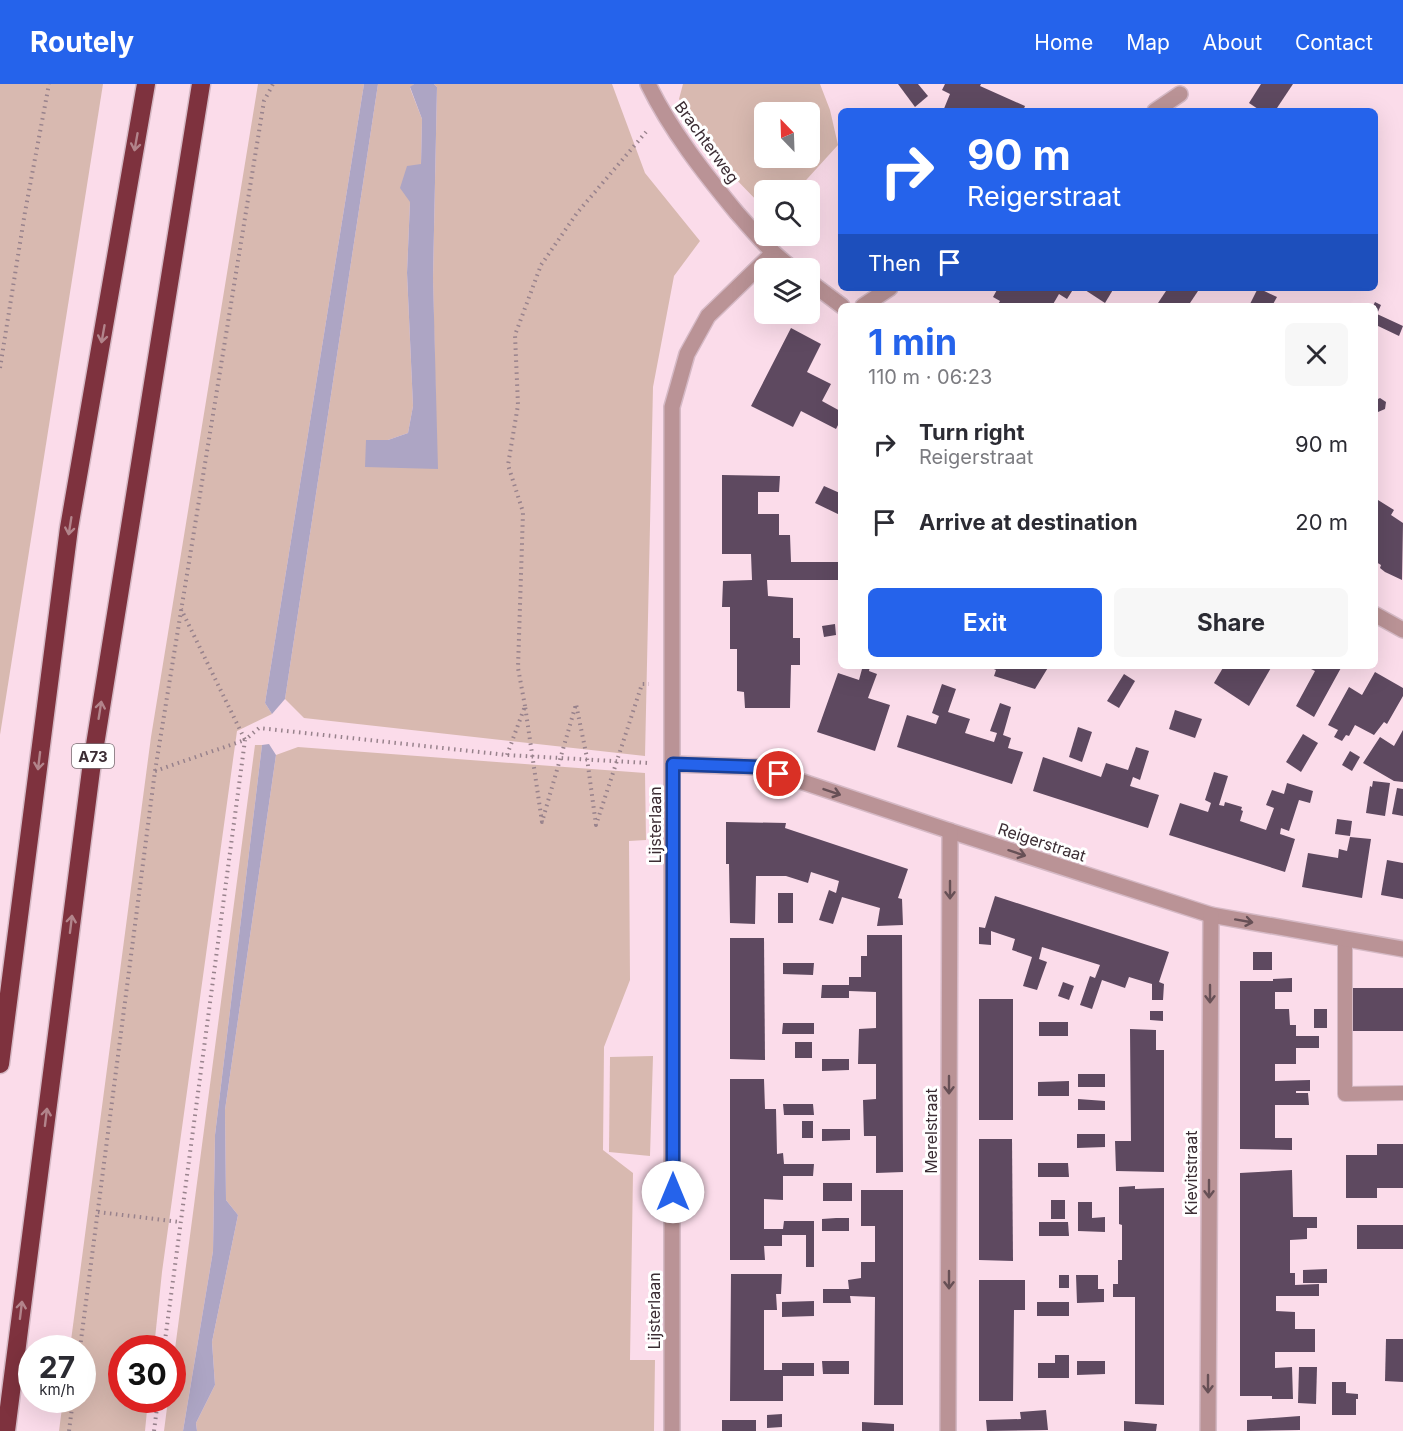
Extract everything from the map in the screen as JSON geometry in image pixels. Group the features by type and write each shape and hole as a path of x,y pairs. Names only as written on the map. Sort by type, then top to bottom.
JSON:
{"highway":[{"path":"0,1064 69,528 146,84"},
{"name":"A73","path":"6,1431 91,770 201,84"}],"street":[{"name":"Brachterweg","path":"648,84 663,113 711,181 778,258"},
{"path":"1159,108 1180,94"},
{"name":"Lijsterlaan","path":"672,1431 672,407 687,354 708,316 772,254"},
{"path":"820,290 838,303"},
{"path":"868,303 886,291"},
{"path":"1378,616 1403,630"},
{"name":"Reigerstraat","path":"673,764 758,767 1211,915 1403,949"},
{"name":"Merelstraat","path":"948,1431 950,831"},
{"name":"Kievitstraat","path":"1208,1431 1211,915"}],"lane":[{"path":"1345,939 1345,1094 1403,1093"}],"path":[{"path":"0,368 25,212 50,84"},
{"path":"82,1335 155,771 264,101 273,84"},
{"path":"663,113 577,213 541,265 515,335 518,405 507,465 523,512 518,668 542,822 576,704 587,758 596,825 642,684 672,685"},
{"path":"166,1335 244,740 181,608"},
{"path":"507,754 525,706"},
{"path":"155,771 244,740 259,728 507,754 673,764"},
{"path":"98,1212 180,1222"},
{"path":"69,1431 71,1413"},
{"path":"154,1431 156,1413"}],"shaded area":[{"path":"0,84 103,84 0,735"},
{"path":"258,84 364,84 265,703 272,714 237,731 162,1272 155,1335 108,1335 108,1413 147,1413 145,1431 59,1431 61,1413 96,1413 96,1335 72,1335 151,737"},
{"path":"364,84 378,84 285,699 272,714 265,703"},
{"path":"378,84 414,84 410,88 422,119 421,164 410,202 407,273 413,406 408,433 388,440 437,469 433,278 437,87 434,84 612,84 645,173 700,241 674,276 653,387 645,756 304,718 285,699"},
{"path":"414,84 434,84 437,87 433,278 438,469 365,467 366,440 388,440 408,433 413,406 407,273 410,202 400,188 407,166 421,164 422,119 410,87"},
{"path":"683,84 820,84 830,110 838,145 820,165 820,102 754,102 754,168 817,168 806,180 754,180 754,198 727,170 679,99"},
{"path":"269,744 276,755 225,1110 226,1200 238,1215 212,1342 215,1385 196,1423 197,1431 183,1431 213,1251 215,1135 262,745"},
{"path":"255,745 262,745 215,1135 213,1251 186,1413 186,1335 177,1335"},
{"path":"298,747 645,773 646,840 629,841 630,980 604,1047 603,1150 633,1173 630,1360 655,1360 654,1431 197,1431 196,1423 215,1385 212,1342 238,1215 226,1200 225,1110 276,755"},
{"path":"653,1056 650,1156 609,1152 610,1057"},
{"path":"166,1413 186,1413 183,1431 164,1431"}],"building":[{"path":"898,84 918,84 928,96 915,107"},
{"path":"945,84 981,84 980,86 1025,106 1024,108 944,108 950,94 942,90"},
{"path":"1261,84 1293,84 1277,108 1256,108 1249,103"},
{"path":"996,291 1072,291 1067,299 1059,294 1054,303 999,303 1000,301 993,297"},
{"path":"1087,291 1112,291 1105,303"},
{"path":"1166,291 1198,291 1190,303 1158,303"},
{"path":"1256,291 1264,291 1277,297 1274,303 1250,303"},
{"path":"1378,314 1403,326 1399,336 1378,326"},
{"path":"791,328 821,344 807,372 831,384 822,401 838,410 836,429 801,411 793,427 751,406"},
{"path":"1378,399 1386,402 1385,409 1378,412"},
{"path":"722,475 780,476 779,492 758,492 758,514 779,514 779,535 790,535 791,562 838,562 838,580 767,580 768,596 793,598 793,638 800,638 800,665 791,665 790,708 745,708 744,692 737,691 737,649 730,649 730,607 722,607 723,581 752,580 751,554 722,554"},
{"path":"824,486 838,492 838,514 815,503"},
{"path":"1378,500 1394,510 1391,515 1403,523 1402,580 1385,572 1380,568 1381,565 1378,563"},
{"path":"835,624 836,635 824,637 822,626"},
{"path":"862,669 869,669 869,671 877,674 868,698 890,705 875,751 817,732 838,673 859,680"},
{"path":"994,669 1047,669 1035,689 994,676 996,670"},
{"path":"1222,669 1270,669 1249,706 1214,683"},
{"path":"1311,669 1340,669 1314,717 1296,706 1315,671"},
{"path":"1375,672 1403,688 1403,696 1387,724 1384,722 1374,735 1355,725 1349,736 1346,735 1342,741 1334,737 1338,730 1328,725 1349,687 1362,695"},
{"path":"1124,674 1135,681 1119,708 1107,701"},
{"path":"942,684 956,689 948,712 970,719 965,733 994,742 997,733 990,731 1000,703 1011,707 1003,735 1011,738 1008,748 1023,752 1012,784 897,747 907,715 936,724 939,716 932,713"},
{"path":"1175,710 1202,719 1195,738 1169,729"},
{"path":"1078,727 1092,732 1082,762 1069,757"},
{"path":"1403,730 1403,782 1394,781 1363,763 1380,737 1394,746"},
{"path":"1303,734 1318,743 1301,772 1286,762"},
{"path":"1136,747 1149,751 1140,780 1133,777 1130,786 1159,795 1148,828 1033,791 1043,757 1101,777 1106,763 1128,770"},
{"path":"1350,751 1360,757 1352,771 1342,765"},
{"path":"1214,772 1228,776 1219,805 1224,806 1225,802 1242,807 1240,821 1266,830 1274,808 1266,805 1272,790 1284,794 1287,783 1313,791 1310,803 1299,800 1289,831 1281,828 1280,834 1295,839 1285,872 1169,835 1180,803 1208,812 1211,803 1205,800"},
{"path":"1373,781 1390,783 1385,816 1366,813 1370,786 1372,787"},
{"path":"1397,788 1403,789 1403,816 1392,814"},
{"path":"1337,819 1352,821 1350,836 1335,834"},
{"path":"726,822 786,823 785,828 908,869 898,898 902,899 903,925 877,926 880,908 842,897 833,924 819,920 829,890 836,893 839,881 811,872 808,883 786,876 756,876 755,924 730,923"},
{"path":"1350,837 1371,839 1362,898 1302,887 1308,853 1338,858 1339,849 1347,851"},
{"path":"1387,860 1403,863 1403,899 1381,895"},
{"path":"778,893 793,893 793,923 778,923"},
{"path":"995,896 1169,952 1159,982 1164,984 1163,1000 1152,1000 1152,984 1129,977 1125,988 1102,980 1092,1009 1080,1005 1090,976 1095,978 1100,965 1042,947 1039,959 1047,962 1037,990 1023,986 1032,957 1012,950 1015,939 991,931 991,945 979,944 979,927 985,928"},
{"path":"867,935 902,935 903,1172 876,1173 876,1136 864,1136 863,1100 876,1099 876,1064 858,1064 859,1029 876,1028 876,992 849,991 849,998 821,998 822,985 849,985 849,977 861,977 861,956 867,956"},
{"path":"730,938 764,938 765,1060 730,1059"},
{"path":"1253,952 1272,952 1272,970 1253,970"},
{"path":"783,963 814,963 813,975 783,974"},
{"path":"1292,978 1292,992 1275,992 1275,1009 1289,1009 1290,1025 1296,1025 1296,1036 1319,1036 1319,1048 1296,1048 1296,1064 1275,1064 1275,1081 1310,1080 1310,1091 1296,1091 1296,1093 1308,1093 1309,1105 1275,1105 1275,1138 1292,1138 1292,1150 1240,1149 1240,981 1273,981 1273,979"},
{"path":"1063,982 1074,986 1069,1000 1058,996"},
{"path":"1352,988 1403,988 1403,1031 1353,1031"},
{"path":"979,999 1013,999 1013,1120 979,1120"},
{"path":"1314,1009 1327,1009 1327,1028 1314,1028"},
{"path":"1150,1011 1163,1011 1163,1021 1150,1020"},
{"path":"1039,1022 1068,1022 1068,1036 1039,1036"},
{"path":"783,1023 814,1023 814,1034 782,1034"},
{"path":"1130,1029 1156,1030 1156,1050 1164,1050 1164,1172 1116,1171 1115,1141 1131,1141"},
{"path":"795,1042 812,1042 812,1058 795,1058"},
{"path":"822,1059 849,1059 849,1070 822,1071"},
{"path":"1078,1074 1105,1074 1105,1087 1078,1087"},
{"path":"730,1079 764,1079 765,1109 776,1109 777,1154 783,1153 784,1164 814,1164 813,1176 783,1176 783,1200 764,1199 764,1229 783,1229 784,1221 814,1221 814,1267 806,1267 806,1235 782,1235 782,1246 764,1246 765,1260 730,1260"},
{"path":"1069,1081 1069,1096 1038,1096 1038,1082"},
{"path":"1078,1099 1105,1101 1105,1110 1078,1110"},
{"path":"783,1104 813,1104 814,1115 784,1115"},
{"path":"802,1121 813,1121 813,1138 802,1138"},
{"path":"822,1129 850,1129 850,1140 822,1141"},
{"path":"1077,1134 1105,1134 1105,1147 1077,1148"},
{"path":"979,1139 1012,1139 1013,1261 979,1260"},
{"path":"1377,1144 1403,1144 1403,1188 1377,1188 1377,1198 1346,1198 1346,1155 1377,1155"},
{"path":"1038,1163 1068,1163 1069,1177 1038,1177"},
{"path":"1292,1170 1293,1217 1317,1217 1317,1228 1307,1228 1307,1239 1290,1240 1290,1273 1295,1273 1295,1285 1319,1284 1319,1296 1276,1296 1276,1311 1295,1312 1295,1329 1315,1329 1315,1352 1275,1352 1275,1368 1292,1367 1293,1399 1272,1399 1272,1396 1240,1396 1240,1173"},
{"path":"823,1183 852,1183 852,1201 823,1201"},
{"path":"1135,1186 1135,1189 1164,1188 1164,1405 1135,1404 1135,1297 1113,1297 1113,1284 1118,1284 1118,1260 1122,1260 1119,1187"},
{"path":"861,1190 903,1190 903,1405 874,1405 875,1297 850,1296 851,1303 823,1303 823,1289 849,1289 848,1280 861,1278 861,1262 875,1262 875,1226 861,1226"},
{"path":"1051,1200 1065,1200 1065,1219 1051,1219"},
{"path":"1078,1202 1092,1202 1092,1218 1105,1217 1105,1232 1078,1231"},
{"path":"849,1218 849,1231 822,1231 822,1219"},
{"path":"1039,1222 1068,1222 1069,1236 1039,1236"},
{"path":"1357,1225 1403,1225 1403,1249 1357,1249"},
{"path":"1327,1269 1327,1283 1303,1283 1303,1270"},
{"path":"731,1274 782,1274 781,1294 776,1294 777,1310 764,1310 764,1370 782,1370 782,1363 814,1363 814,1376 783,1376 783,1401 730,1401"},
{"path":"1059,1275 1069,1275 1069,1288 1059,1288"},
{"path":"1076,1275 1098,1275 1098,1289 1104,1289 1104,1302 1077,1303"},
{"path":"979,1280 1025,1280 1025,1310 1014,1310 1013,1401 979,1401"},
{"path":"814,1301 814,1316 782,1317 782,1302"},
{"path":"1037,1302 1069,1302 1069,1316 1037,1316"},
{"path":"1386,1339 1403,1339 1403,1382 1385,1381"},
{"path":"1055,1355 1069,1355 1069,1378 1038,1378 1038,1363 1055,1363"},
{"path":"822,1361 849,1361 849,1374 823,1374"},
{"path":"1077,1361 1105,1361 1105,1374 1077,1375"},
{"path":"1299,1367 1317,1367 1316,1404 1298,1403"},
{"path":"1332,1382 1346,1382 1346,1393 1358,1394 1356,1415 1332,1415"},
{"path":"1046,1410 1048,1430 987,1431 986,1420 1021,1419 1020,1412"},
{"path":"782,1414 782,1427 767,1428 767,1415"},
{"path":"1300,1416 1300,1430 1247,1431 1247,1420"},
{"path":"722,1420 756,1420 756,1431 722,1431"},
{"path":"1124,1421 1157,1424 1156,1431 1124,1431"},
{"path":"862,1422 894,1424 894,1431 862,1431"}],"route":[{"path":"673,1192 673,764 758,767 779,774"}]}
